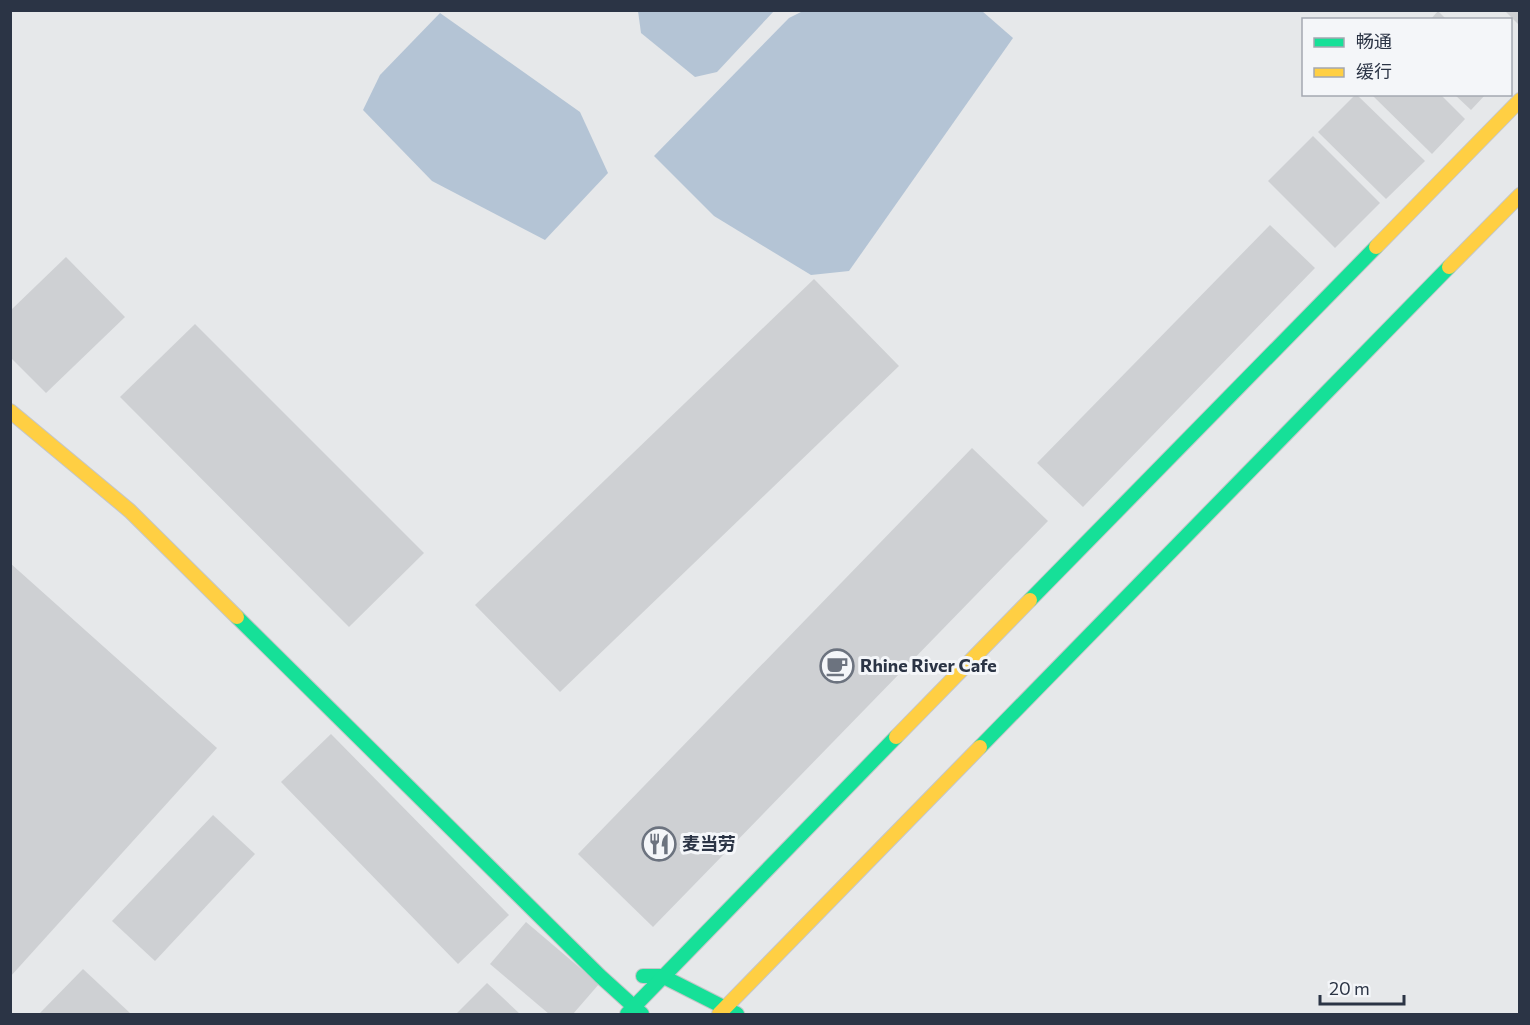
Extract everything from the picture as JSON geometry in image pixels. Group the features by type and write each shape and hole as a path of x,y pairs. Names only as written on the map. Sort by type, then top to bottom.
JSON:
{"street":[{"path":"10,411 130,511 634,1012 662,976 1520,100"},
{"path":"600,976 662,976 727,1012 1520,195"}],"water":[{"path":"638,10 774,11 717,72 695,77 641,33"},
{"path":"803,11 982,11 1013,38 849,271 811,275 714,216 654,156 789,18"},
{"path":"440,13 580,112 608,173 545,240 432,181 363,110 380,75"}],"building":[{"path":"1504,10 1520,10 1520,26"},
{"path":"1438,11 1445,18 1432,18"},
{"path":"1354,96 1358,96 1425,161 1386,199 1318,132"},
{"path":"1373,96 1442,96 1465,119 1432,154"},
{"path":"1456,96 1484,96 1471,110"},
{"path":"1313,136 1380,203 1335,248 1268,181"},
{"path":"1270,225 1315,268 1083,507 1037,463"},
{"path":"66,257 125,317 46,393 10,357 10,311"},
{"path":"814,279 899,366 560,692 475,605"},
{"path":"195,324 424,553 349,627 120,397"},
{"path":"972,448 1048,521 653,927 578,854"},
{"path":"10,563 217,748 10,977"},
{"path":"331,734 509,915 458,964 281,782"},
{"path":"213,815 255,854 155,961 112,921"},
{"path":"526,922 599,984 573,1014 549,1014 490,964"},
{"path":"83,969 131,1014 39,1014"},
{"path":"487,983 520,1014 456,1014"}],"traffic: fast":[{"path":"1030,600 1376,247"},
{"path":"980,747 1449,267"},
{"path":"237,617 600,976 642,1014"},
{"path":"627,1014 896,737"},
{"path":"643,976 662,976 737,1014"}],"traffic: slow":[{"path":"1376,247 1520,100"},
{"path":"1449,267 1520,195"},
{"path":"10,411 130,511 237,617"},
{"path":"896,737 1030,600"},
{"path":"719,1014 980,747"}],"place":[{"name":"Rhine River Cafe","path":"837,666"},
{"name":"麦当劳","path":"659,844"}]}
